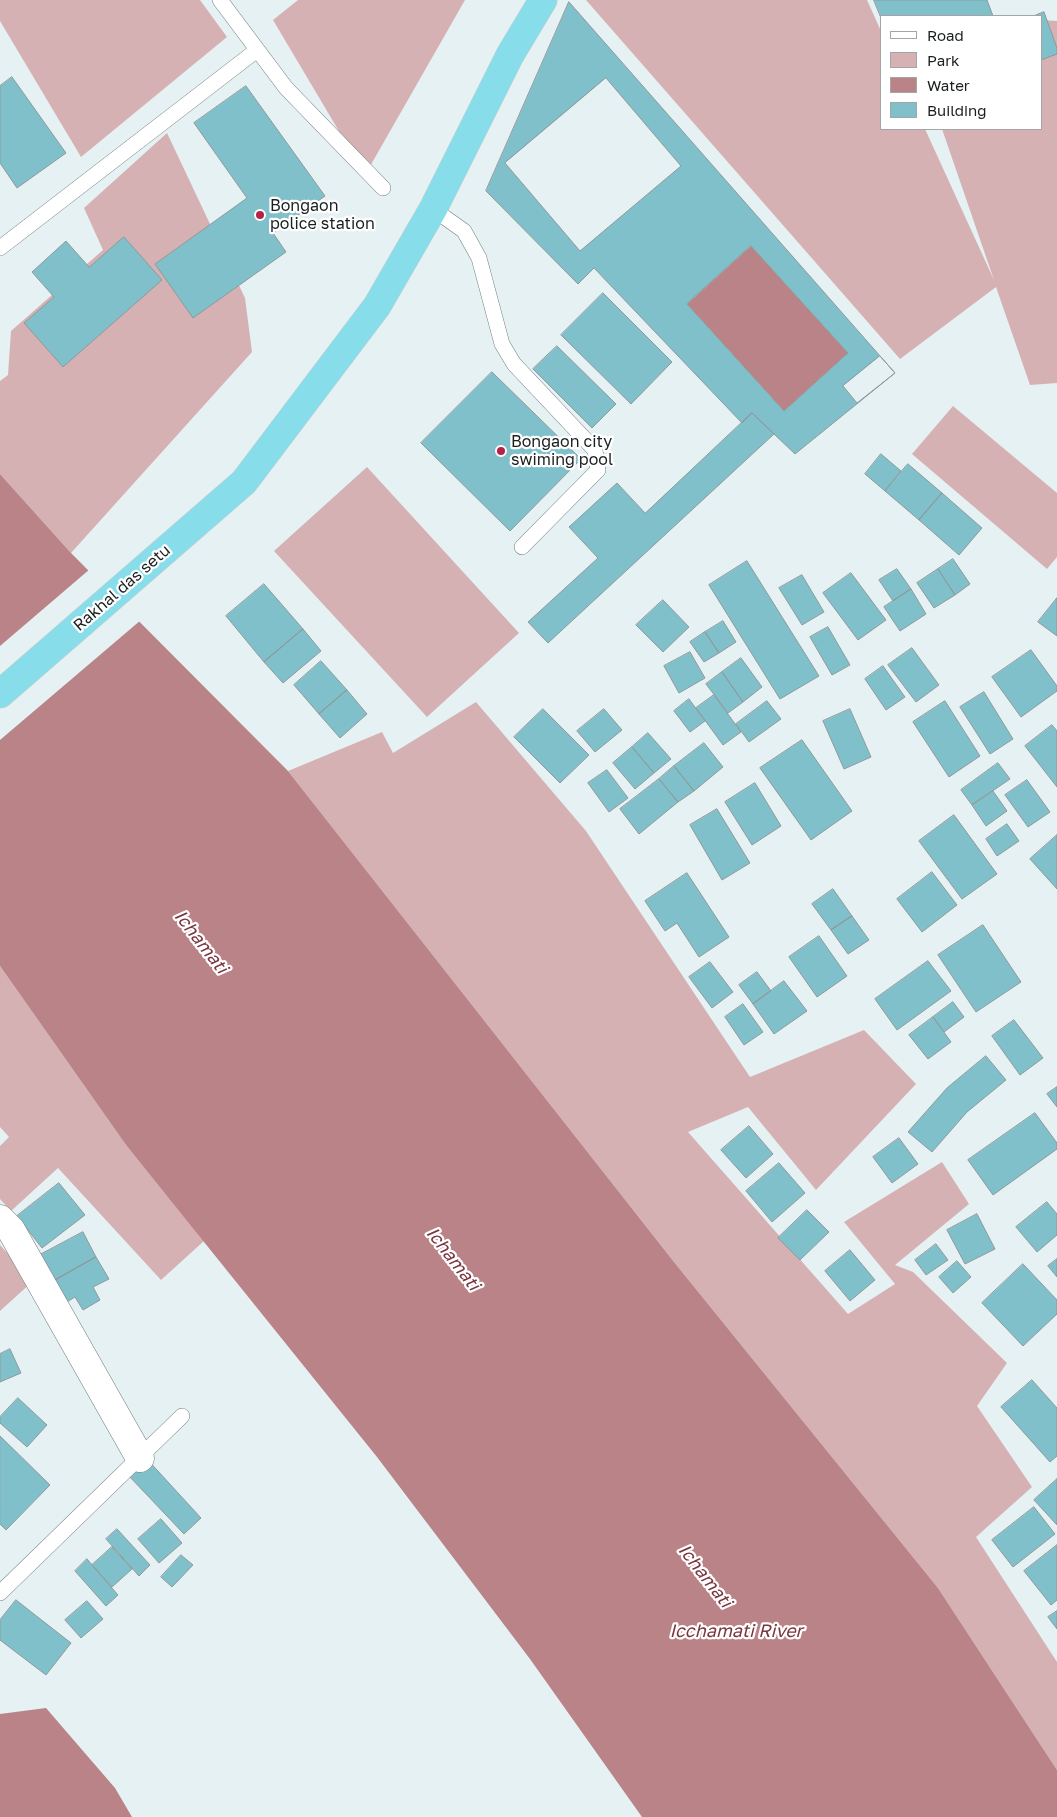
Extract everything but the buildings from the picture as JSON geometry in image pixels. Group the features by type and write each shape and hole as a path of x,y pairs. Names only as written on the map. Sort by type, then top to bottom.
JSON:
{"highway":[{"name":"Rakhal das setu","path":"0,694 244,482 376,306 433,209 510,55 543,0"}],"street":[{"path":"0,1219 11,1230 140,1458"}],"lane":[{"path":"220,0 286,88 382,188"},
{"path":"0,248 257,50"},
{"path":"433,209 464,231 479,258 502,344 514,364 595,450 598,470 522,547"},
{"path":"0,1593 182,1416"}],"green space":[{"path":"0,0 200,0 227,37 81,157 0,21"},
{"path":"298,0 465,0 365,175 273,20"},
{"path":"586,0 867,0 880,29 880,130 925,130 994,280 942,130 1042,130 1042,20 1057,21 1057,383 1030,385 996,287 900,359"},
{"path":"167,133 245,298 252,352 71,553 0,474 0,381 8,375 11,331 103,250 84,208"},
{"path":"953,406 1057,493 1057,557 1047,569 912,454"},
{"path":"367,467 519,633 427,717 274,551"},
{"path":"476,702 586,831 750,1077 864,1030 916,1084 816,1190 748,1107 688,1132 848,1314 895,1284 844,1222 942,1162 969,1204 895,1265 913,1272 1007,1363 977,1406 1032,1487 976,1537 1057,1662 1057,1770 938,1588 674,1262 288,771 382,732 393,753"},
{"path":"0,966 126,1145 204,1241 161,1280 58,1168 11,1211 0,1199 0,1146 9,1137 0,1127"},
{"path":"0,1245 33,1281 0,1311"}],"water":[{"path":"751,246 848,353 784,411 687,304"},
{"name":"Icchamati River","path":"0,474 71,553 288,771 674,1262 938,1588 1057,1770 1057,1817 642,1817 530,1659 377,1457 126,1145 0,966"},
{"path":"46,1708 115,1788 132,1817 0,1817 0,1714"}],"pier":[{"path":"90,569 141,620 0,740 0,646"}],"place":[{"name":"Bongaon police station","path":"260,215"},
{"name":"Bongaon city swiming pool","path":"501,451"}],"water label":[{"name":"Ichamati","path":"201,942"},
{"name":"Ichamati","path":"453,1259"},
{"name":"Ichamati","path":"705,1576"}]}
